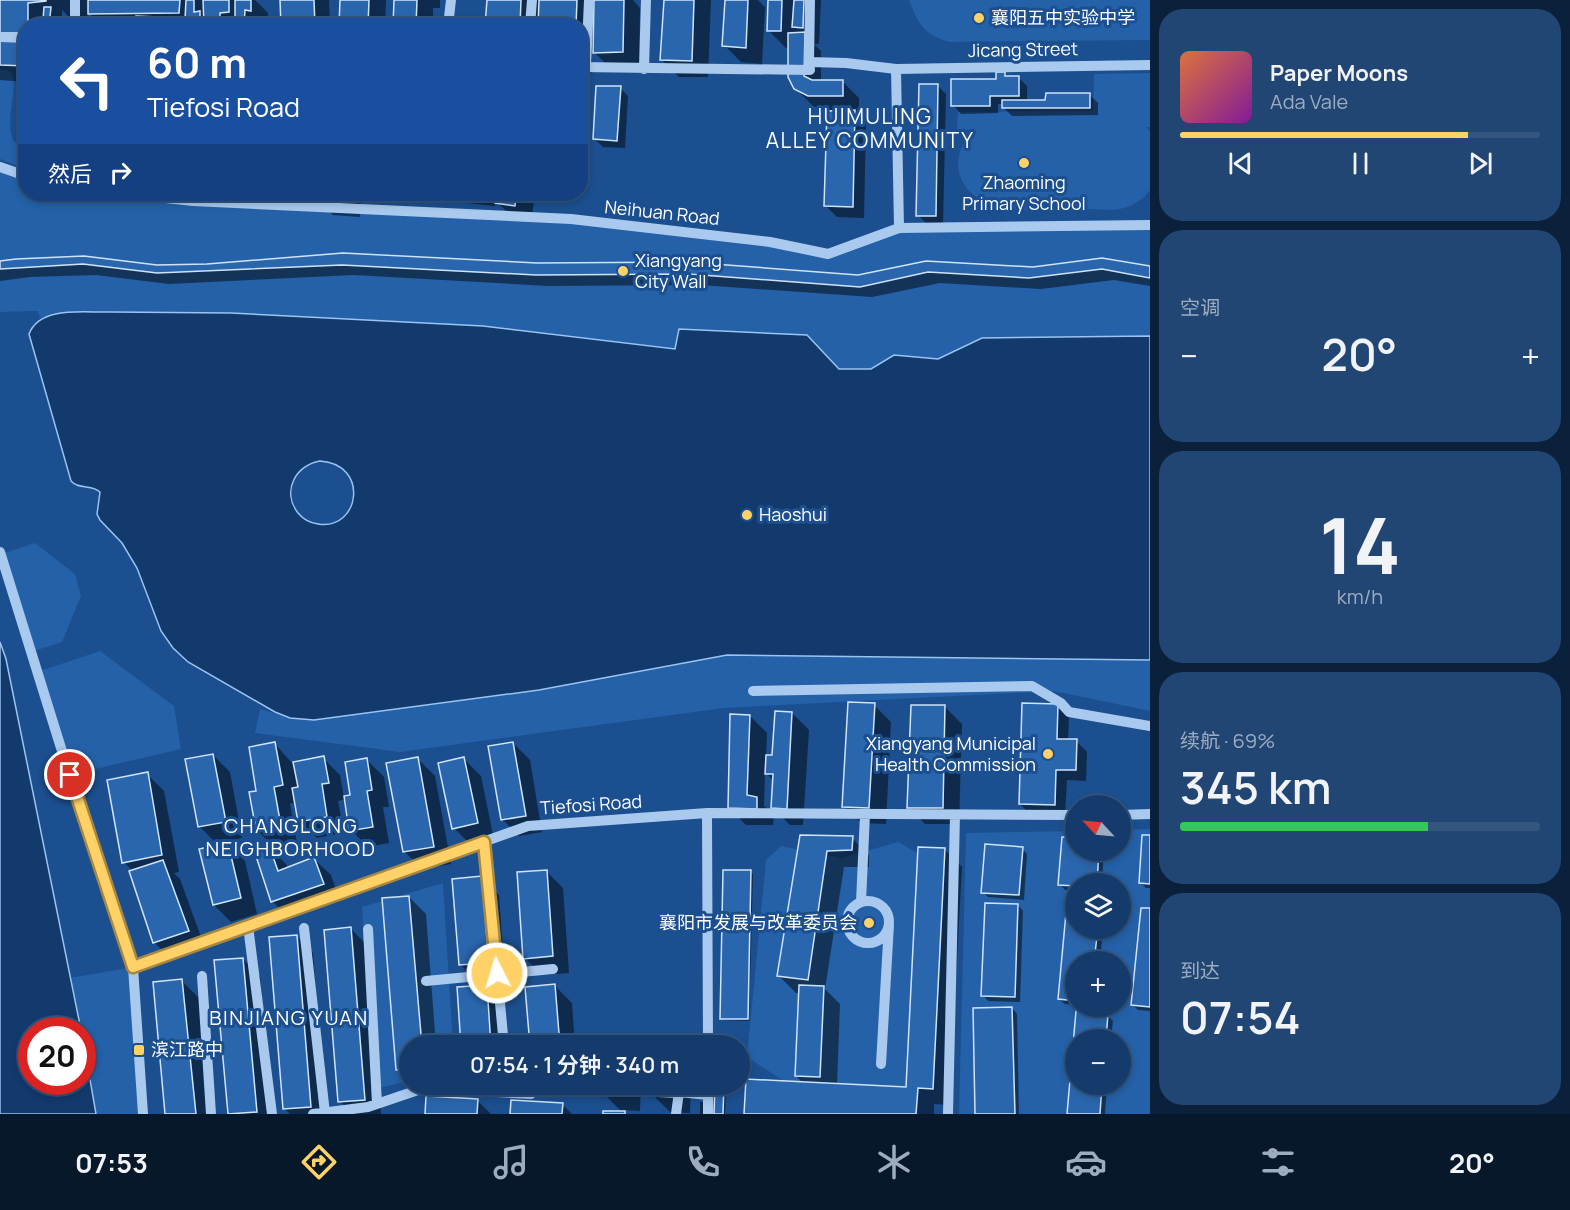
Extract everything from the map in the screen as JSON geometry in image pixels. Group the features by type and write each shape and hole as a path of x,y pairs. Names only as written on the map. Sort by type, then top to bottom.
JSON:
{"street":[{"path":"75,0 75,18"},
{"path":"449,18 451,0"},
{"path":"530,18 531,0"},
{"path":"588,19 590,0"},
{"path":"644,69 646,0"},
{"path":"588,67 810,70 810,0"},
{"path":"0,37 18,38"},
{"name":"Jicang Street","path":"809,62 846,63 896,69 1150,65"},
{"path":"896,69 899,228"},
{"path":"0,167 18,173"},
{"name":"Neihuan Road","path":"193,201 571,219 770,242 828,254 899,228 1150,225"},
{"path":"300,207 301,201"},
{"path":"0,552 133,967 143,1114"},
{"path":"753,691 1032,686 1061,703 1069,712 1150,726"},
{"path":"707,813 708,1035"},
{"name":"Tiefosi Road","path":"133,967 528,826 707,813 1065,815"},
{"path":"861,902 865,814"},
{"path":"1131,815 1150,814"},
{"path":"948,1114 955,815"},
{"path":"484,842 503,1035"},
{"path":"881,1064 890,924 889,917 881,905 875,901 861,902 850,910 847,917 852,937 865,943 872,943 884,936 890,924"},
{"path":"248,926 272,1114"},
{"path":"304,928 319,1113 377,1104 403,1095"},
{"path":"368,929 377,1104"},
{"path":"426,981 553,969"},
{"path":"202,976 211,1114"},
{"path":"676,1114 679,1095"},
{"path":"708,1095 708,1114"}],"shaded area":[{"path":"909,0 1150,0 1150,40 950,42 934,36 923,27"},
{"path":"0,70 7,70 13,74 14,82 10,126 14,142 18,143 18,166 0,159"},
{"path":"1150,73 1150,127 1146,127 1150,131 1150,190 1138,201 1124,208 1113,210 1009,208 979,198 967,189 960,176 958,162 963,146 974,130 957,129 958,112 1093,111 1094,74"},
{"path":"0,167 18,173 18,201 214,201 571,219 828,254 899,228 1150,225 1150,336 982,338 938,359 894,355 871,369 839,369 806,335 675,349 483,326 231,313 53,313 40,318 38,311 0,312"},
{"name":"Haoshui","path":"64,312 231,313 483,326 675,349 679,329 807,335 839,369 871,369 894,355 938,359 982,338 1150,336 1150,660 727,655 539,690 314,720 290,718 275,712 188,662 173,648 161,631 137,568 122,543 97,514 100,492 71,481 29,334 43,318","holes":["320,461 336,465 347,473 352,484 354,496 350,508 343,518 332,523 312,523 302,517 293,505 291,488 294,480 298,473 311,463"]},
{"path":"35,543 75,574 81,596 62,642 31,652 1,554"},
{"path":"0,642 6,659 78,1017 18,1017 18,1095 93,1095 96,1114 0,1114"},
{"path":"100,651 174,706 181,749 70,775 37,672"},
{"path":"727,655 1150,660 1150,711 1054,691 724,708 400,752 255,733 260,709 290,718 314,720 539,690"},
{"path":"1150,829 1150,1114 959,1114 966,833 1065,831 1065,861 1131,861 1131,830"},
{"path":"898,842 930,860 918,1066 899,1098 802,1093 750,1059 749,1035 766,860 781,846 842,858"},
{"path":"443,883 452,1035 399,1035 399,1083 373,1089 362,907"},
{"path":"133,967 143,1114 96,1114 93,1095 96,1095 96,1017 78,1017 70,978"}],"building":[{"path":"0,0 46,0 28,3 28,18 18,18 18,33 0,33"},
{"path":"88,0 180,0 179,13 88,14"},
{"path":"186,0 194,0 194,12 200,11 200,18 185,18"},
{"path":"203,0 229,0 229,12 220,13 220,18 204,18"},
{"path":"235,0 251,0 251,11 245,10 244,18 235,18"},
{"path":"280,0 314,0 315,18 281,18"},
{"path":"340,0 369,0 368,18 339,18"},
{"path":"394,0 417,0 416,18 393,18"},
{"path":"487,0 521,0 520,18 486,18"},
{"path":"539,0 577,0 576,18 538,18"},
{"path":"594,0 624,0 623,52 593,53"},
{"path":"664,0 694,0 692,61 660,60"},
{"path":"725,0 748,0 746,48 722,46"},
{"path":"768,0 782,0 781,31 767,31"},
{"path":"794,0 804,0 803,28 792,27"},
{"path":"44,7 51,7 50,18 43,18"},
{"path":"136,16 157,17 157,18 136,18"},
{"path":"805,32 804,76 812,80 843,80 843,96 808,96 794,89 788,77 788,33"},
{"path":"0,40 18,41 18,66 0,65"},
{"path":"996,72 1005,72 1005,76 1019,76 1019,96 990,96 990,106 951,106 951,79 996,79"},
{"path":"919,84 938,84 936,216 916,216"},
{"path":"596,86 621,86 617,141 593,139"},
{"path":"1046,93 1090,93 1090,108 1002,108 1002,100 1045,100"},
{"path":"855,110 853,207 824,206 827,111"},
{"path":"495,201 515,201 515,206 495,203"},
{"name":"Xiangyang City Wall","path":"343,253 537,263 687,262 858,275 926,261 1033,267 1102,258 1150,266 1150,278 1102,269 1029,278 928,272 860,287 688,274 536,275 342,265 157,273 83,264 0,269 0,261 16,259 84,256 157,265 207,264"},
{"path":"848,702 875,703 869,808 842,807"},
{"name":"Xiangyang Municipal Health Commission","path":"1022,703 1058,704 1057,739 1077,739 1076,770 1056,770 1055,805 1019,804"},
{"path":"911,705 945,705 943,808 907,808"},
{"path":"775,711 792,712 787,809 771,808 773,774 765,774 766,755 772,755"},
{"path":"730,714 750,715 747,795 757,797 757,809 728,808"},
{"path":"275,742 283,785 274,787 281,826 256,830 249,792 256,791 249,747"},
{"path":"513,742 526,816 501,820 488,746"},
{"path":"213,754 226,822 198,827 185,759"},
{"path":"324,756 329,783 322,784 327,817 298,822 292,788 298,787 293,762"},
{"path":"418,757 434,847 403,852 386,763"},
{"path":"464,757 478,823 452,829 438,763"},
{"path":"367,758 372,790 367,791 373,827 349,831 344,796 350,795 345,762"},
{"path":"148,772 162,855 122,863 107,780"},
{"path":"800,835 853,836 852,850 827,851 808,980 777,976"},
{"path":"1142,835 1150,835 1150,884 1139,883"},
{"path":"1062,837 1065,837 1065,861 1098,861 1098,873 1065,873 1065,885 1058,885"},
{"path":"228,843 241,898 213,905 199,849"},
{"path":"985,844 1023,847 1019,895 981,893"},
{"path":"269,845 278,871 314,857 324,884 271,902 254,850"},
{"path":"918,847 945,848 933,1089 918,1088 916,1114 744,1114 745,1095 750,1095 750,1079 906,1087"},
{"path":"163,860 189,931 153,943 129,871"},
{"path":"547,870 553,956 523,959 517,872"},
{"path":"723,870 751,870 748,1019 720,1019"},
{"path":"482,876 489,963 459,965 452,879"},
{"path":"409,896 421,1035 399,1035 399,1070 396,1070 382,898"},
{"path":"985,903 1018,904 1015,997 981,996"},
{"path":"1141,908 1150,908 1150,1007 1131,1005"},
{"path":"1065,924 1065,939 1097,939 1095,951 1065,951 1065,1000 1058,999"},
{"path":"351,927 365,1100 338,1102 324,930"},
{"path":"297,935 311,1107 283,1109 269,937"},
{"path":"243,958 257,1112 228,1114 214,960"},
{"path":"182,979 196,1114 165,1114 153,982"},
{"path":"555,984 559,1035 529,1035 525,987"},
{"path":"487,985 490,1035 460,1035 457,987"},
{"path":"799,985 824,986 820,1077 795,1076"},
{"path":"1012,1007 1015,1114 975,1114 973,1008"},
{"path":"1075,1017 1108,1017 1107,1029 1074,1029"},
{"path":"674,1095 674,1097 652,1096"},
{"path":"715,1095 724,1095 723,1114 714,1114"},
{"path":"1069,1095 1101,1095 1100,1114 1067,1114"},
{"path":"426,1096 478,1099 477,1114 425,1114"},
{"path":"511,1100 563,1103 562,1114 510,1114"},
{"path":"603,1111 625,1111 625,1114 603,1114"}],"place":[{"name":"襄阳五中实验中学","path":"979,18"},
{"name":"Zhaoming Primary School","path":"1024,163"},
{"name":"Xiangyang City Wall","path":"623,271"},
{"name":"Haoshui","path":"747,515"},
{"name":"Xiangyang Municipal Health Commission","path":"1048,754"},
{"name":"襄阳市发展与改革委员会","path":"869,923"},
{"name":"滨江路中","path":"139,1050"}],"district":[{"name":"HUIMULING ALLEY COMMUNITY","path":"870,129"},
{"name":"CHANGLONG NEIGHBORHOOD","path":"291,838"},
{"name":"BINJIANG YUAN","path":"289,1018"}],"route":[{"path":"70,775 133,967 484,842 497,973"}]}
